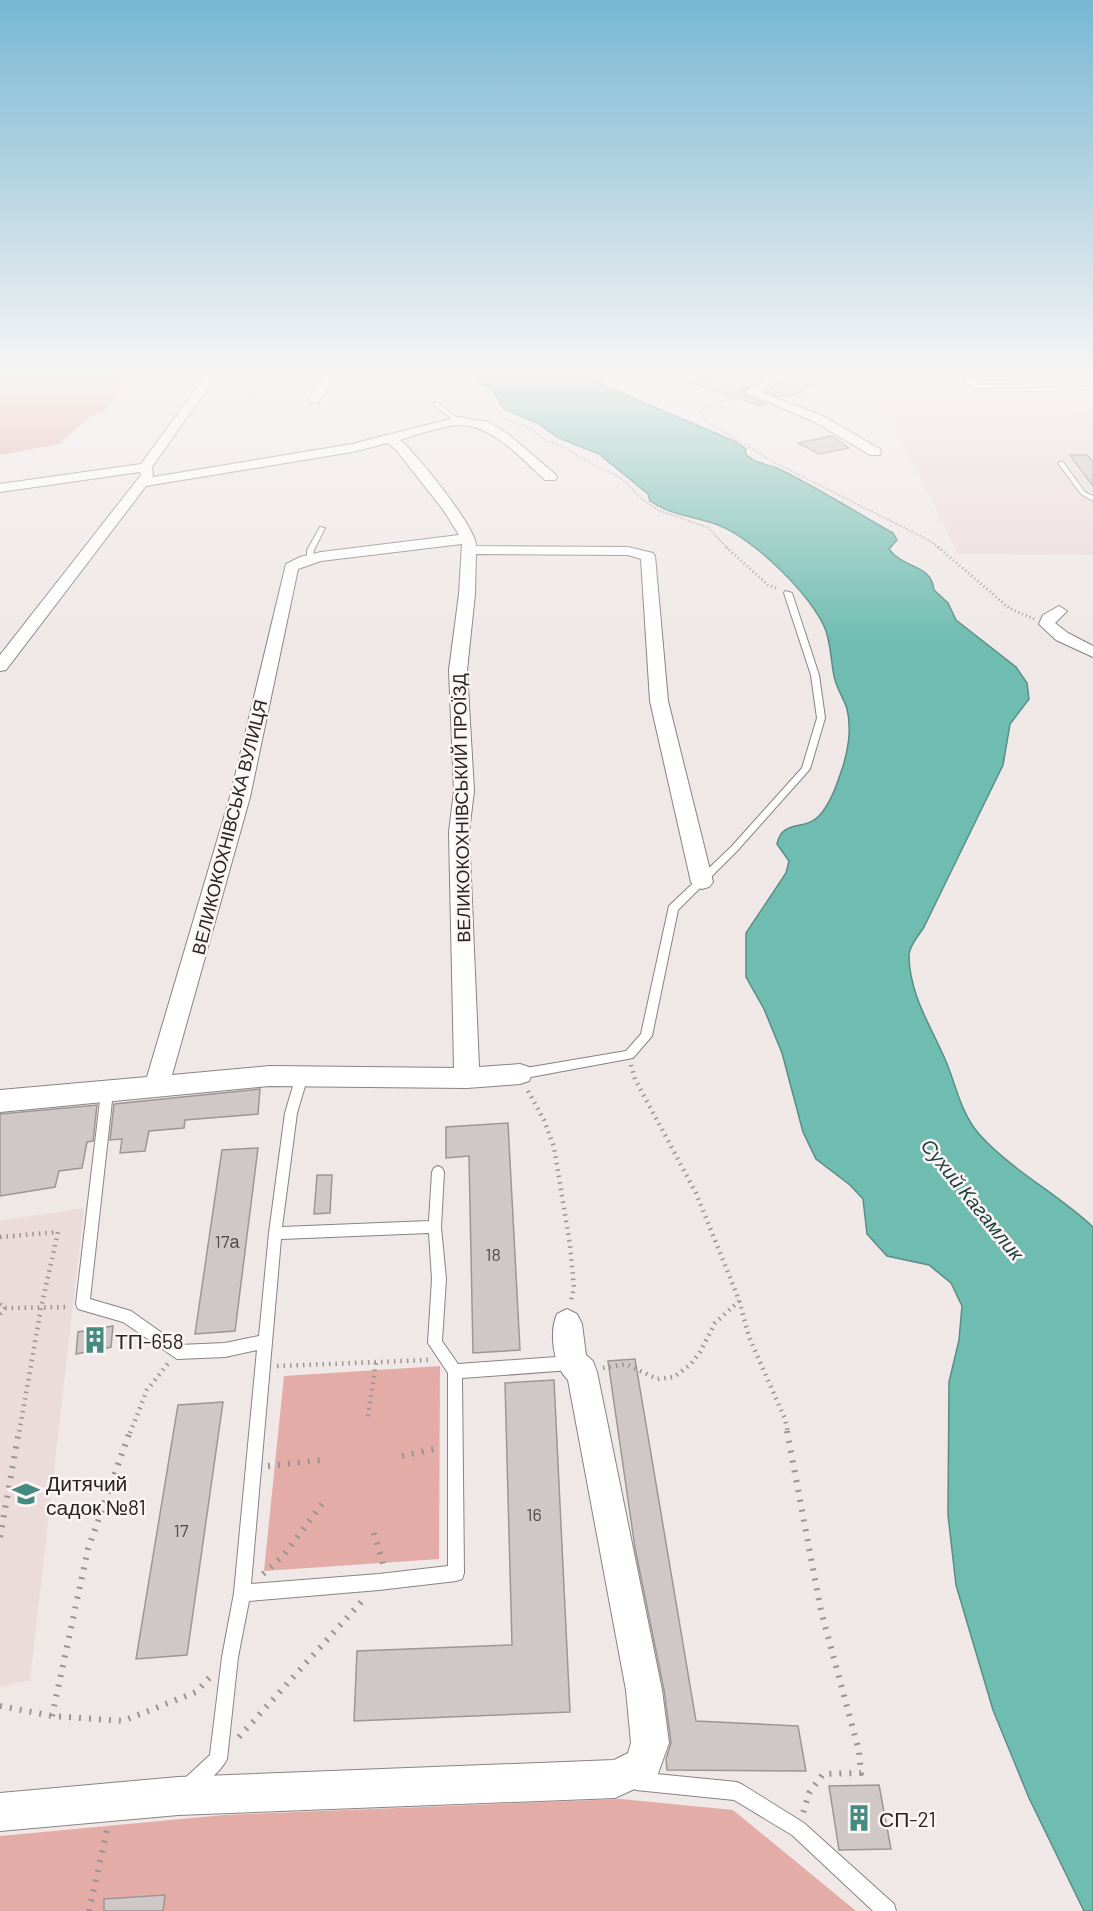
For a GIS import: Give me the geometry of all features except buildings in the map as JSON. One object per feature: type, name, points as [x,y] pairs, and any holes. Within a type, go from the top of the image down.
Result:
[{"type":"street","points":[[0,488],[145,467],[147,464]]},
{"type":"street","points":[[141,483],[258,464]]},
{"type":"street","points":[[415,464],[463,526],[469,544]]},
{"type":"street","points":[[535,464],[550,477]]},
{"type":"street","points":[[0,666],[148,475],[145,467]]},
{"type":"street","points":[[300,563],[406,544],[469,544],[628,551],[648,556],[659,701],[702,882]]},
{"type":"street","name":"ВЕЛИКОКОХНІВСЬКИЙ ПРОЇЗД","points":[[467,1078],[459,832],[463,780],[458,670],[469,544]]},
{"type":"street","name":"ВЕЛИКОКОХНІВСЬКА ВУЛИЦЯ","points":[[157,1084],[240,797],[300,563]]},
{"type":"street","points":[[1059,611],[1049,618],[1047,624],[1052,630],[1073,643],[1093,652]]},
{"type":"street","points":[[0,1101],[107,1092],[157,1084],[269,1076],[467,1078],[520,1074]]},
{"type":"street","points":[[0,1812],[178,1796],[615,1779],[643,1766],[650,1743],[644,1690],[567,1324]]},
{"type":"lane","points":[[1062,464],[1083,493],[1093,499]]},
{"type":"lane","points":[[300,563],[319,537],[322,528]]},
{"type":"lane","points":[[520,1074],[629,1055],[646,1036],[673,909],[702,882],[806,769],[820,718],[815,675],[788,593]]},
{"type":"lane","points":[[178,1796],[218,1759],[242,1593],[263,1342],[275,1233],[291,1113],[302,1076]]},
{"type":"lane","points":[[107,1092],[78,1306],[126,1316],[177,1352],[225,1350],[263,1342]]},
{"type":"lane","points":[[242,1593],[383,1582],[456,1573],[455,1371],[444,1359],[435,1343],[439,1279],[435,1227],[438,1172]]},
{"type":"lane","points":[[275,1233],[435,1227]]},
{"type":"lane","points":[[455,1371],[577,1367]]},
{"type":"lane","points":[[615,1779],[737,1791],[798,1828],[887,1911]]},
{"type":"path","points":[[593,464],[627,483],[639,497],[658,510],[709,528],[720,542],[768,585],[788,593]]},
{"type":"path","points":[[778,464],[932,542],[1010,608],[1047,624]]},
{"type":"path","points":[[629,1055],[635,1079],[696,1193],[739,1300],[749,1337],[785,1419],[820,1611],[859,1751],[861,1773],[823,1774],[809,1793],[798,1828]]},
{"type":"path","points":[[520,1074],[544,1120],[554,1147],[570,1245],[573,1288],[567,1324]]},
{"type":"path","points":[[0,1237],[58,1232],[41,1308],[0,1537]]},
{"type":"path","points":[[577,1367],[626,1364],[647,1378],[665,1380],[682,1374],[701,1351],[709,1329],[739,1300]]},
{"type":"path","points":[[0,1304],[5,1308],[78,1306]]},
{"type":"path","points":[[0,1314],[5,1308]]},
{"type":"path","points":[[52,1716],[88,1549],[114,1472],[147,1390],[177,1352]]},
{"type":"path","points":[[261,1366],[444,1359]]},
{"type":"path","points":[[369,1416],[376,1363]]},
{"type":"path","points":[[402,1456],[455,1445]]},
{"type":"path","points":[[253,1467],[321,1460]]},
{"type":"path","points":[[242,1593],[283,1556],[322,1504]]},
{"type":"path","points":[[218,1759],[383,1582],[374,1533]]},
{"type":"path","points":[[0,1706],[52,1716],[123,1721],[196,1692],[231,1657]]},
{"type":"path","points":[[89,1911],[113,1803]]},
{"type":"shaded area","points":[[913,464],[1093,464],[1093,555],[958,554]]},
{"type":"shaded area","name":"Дитячий садок №81","points":[[84,1208],[30,1680],[0,1687],[0,1221]]},
{"type":"shaded area","points":[[440,1366],[439,1559],[264,1571],[284,1376]]},
{"type":"shaded area","points":[[621,1799],[733,1810],[856,1911],[0,1911],[0,1836],[224,1815]]},
{"type":"water","name":"Сухий Кагамлик","points":[[611,464],[763,464],[797,478],[893,533],[897,540],[889,549],[895,556],[928,575],[934,590],[948,603],[956,620],[1016,667],[1027,683],[1029,699],[1010,724],[1003,765],[924,927],[912,944],[909,955],[916,996],[945,1059],[967,1117],[992,1147],[1093,1227],[1093,1911],[1084,1911],[1029,1798],[993,1710],[956,1585],[948,1515],[949,1382],[959,1340],[962,1306],[951,1283],[929,1265],[887,1256],[867,1234],[863,1199],[850,1185],[816,1159],[803,1132],[782,1053],[764,1009],[746,977],[746,933],[786,873],[789,861],[777,844],[780,836],[789,828],[807,823],[819,816],[832,795],[846,757],[848,717],[846,705],[835,680],[826,631],[809,602],[796,586],[748,542],[718,525],[658,506],[650,501],[648,494]]},
{"type":"place","name":"ТП-658","points":[[95,1340]]},
{"type":"place","name":"Дитячий садок №81","points":[[26,1494]]},
{"type":"place","name":"СП-21","points":[[859,1818]]}]
